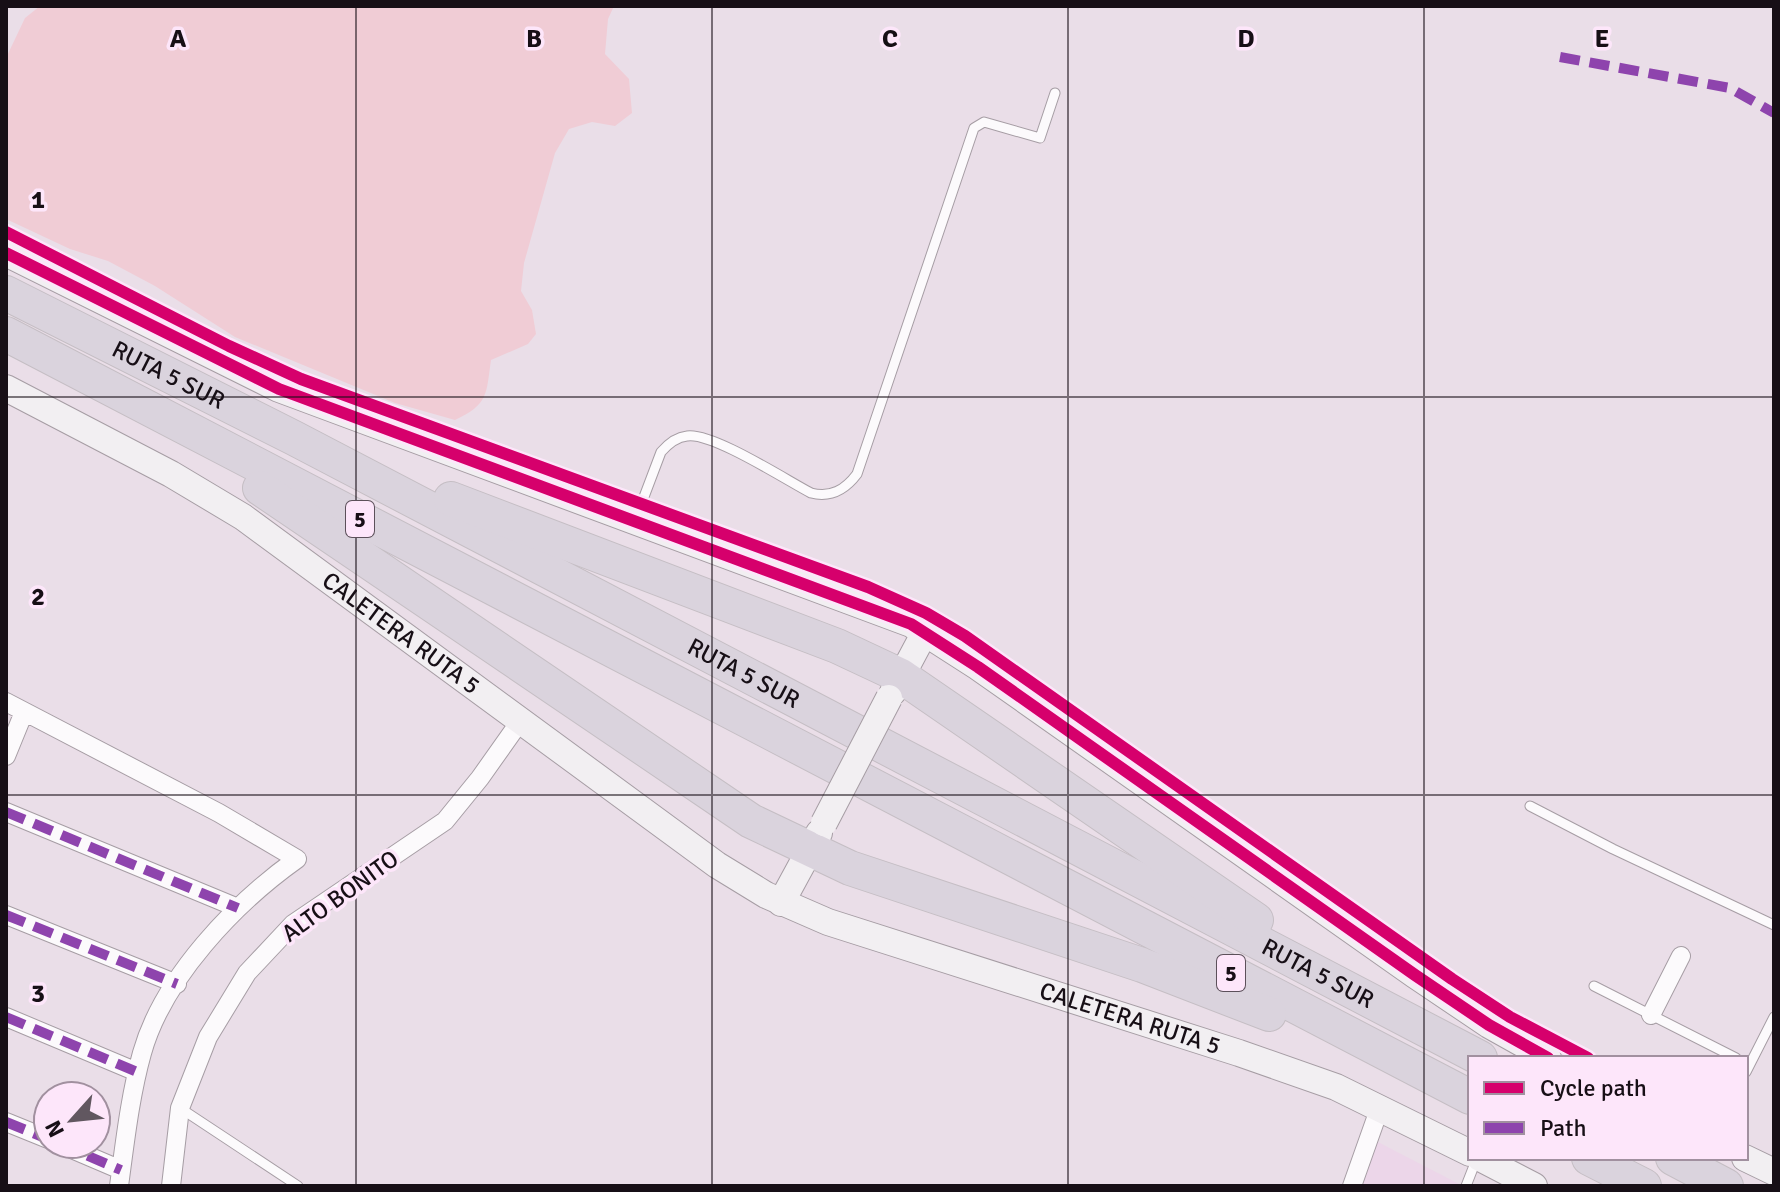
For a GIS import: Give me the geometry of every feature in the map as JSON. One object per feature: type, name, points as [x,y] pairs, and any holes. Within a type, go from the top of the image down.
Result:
[{"type":"highway","name":"RUTA 5 SUR","points":[[6,293],[294,438],[1476,1056]]},
{"type":"highway","name":"RUTA 5 SUR","points":[[6,334],[1468,1096]]},
{"type":"highway","points":[[122,395],[542,677],[736,812],[817,837],[850,868],[1142,965],[1426,1075]]},
{"type":"highway","points":[[294,438],[837,646],[1379,1005]]},
{"type":"highway","points":[[1593,1160],[1644,1186]]},
{"type":"highway","points":[[1677,1160],[1726,1186]]},
{"type":"street","points":[[6,253],[279,389],[892,615],[925,632],[1415,975],[1489,1025],[1544,1056]]},
{"type":"street","name":"CALETERA RUTA 5","points":[[6,388],[171,474],[243,517],[717,865],[781,903],[828,922],[1336,1087],[1468,1152]]},
{"type":"street","points":[[781,903],[925,632]]},
{"type":"street","points":[[6,702],[219,813],[297,859],[238,908],[203,945],[157,1016],[137,1072],[120,1178],[88,1160]]},
{"type":"street","points":[[6,756],[24,712]]},
{"type":"street","name":"ALTO BONITO","points":[[171,1186],[180,1108],[208,1037],[247,973],[293,924],[445,821],[521,720]]},
{"type":"street","points":[[6,812],[238,908]]},
{"type":"street","points":[[6,915],[177,984]]},
{"type":"street","points":[[1651,1015],[1681,956]]},
{"type":"street","points":[[6,1017],[137,1072]]},
{"type":"street","points":[[1352,1186],[1380,1107]]},
{"type":"street","points":[[6,1122],[32,1133]]},
{"type":"street","points":[[1748,1159],[1774,1172]]},
{"type":"street","points":[[1483,1160],[1534,1186]]},
{"type":"lane","points":[[635,521],[661,452],[668,445],[688,436],[710,439],[811,493],[823,496],[835,493],[852,481],[857,474],[974,128],[984,122],[1040,138],[1055,93]]},
{"type":"lane","points":[[1530,806],[1774,925]]},
{"type":"lane","points":[[1594,986],[1732,1056]]},
{"type":"lane","points":[[1748,1066],[1770,1036],[1774,1017]]},
{"type":"lane","points":[[180,1108],[298,1186]]},
{"type":"lane","points":[[1466,1186],[1478,1160]]},
{"type":"shaded area","points":[[40,6],[614,6],[608,19],[605,54],[629,79],[632,113],[615,126],[592,122],[569,129],[555,153],[524,263],[521,291],[532,310],[536,334],[528,344],[491,360],[484,397],[474,409],[455,420],[395,403],[235,337],[155,286],[108,261],[70,249],[6,219],[6,58],[25,18]]},
{"type":"shaded area","points":[[1374,1140],[1463,1186],[1359,1186]]},
{"type":"marked path","points":[[1560,57],[1730,88],[1774,113]]},
{"type":"marked path","points":[[6,812],[238,908]]},
{"type":"marked path","points":[[6,915],[177,984]]},
{"type":"marked path","points":[[6,1017],[137,1072]]},
{"type":"marked path","points":[[6,1122],[32,1133]]},
{"type":"marked path","points":[[98,1160],[121,1170]]},
{"type":"cycle path","points":[[6,232],[229,346],[301,379],[868,587],[926,613],[965,636],[1452,979],[1510,1017],[1584,1056]]},
{"type":"cycle path","points":[[6,253],[279,389],[911,624],[978,667],[1415,975],[1489,1025],[1544,1056]]}]
